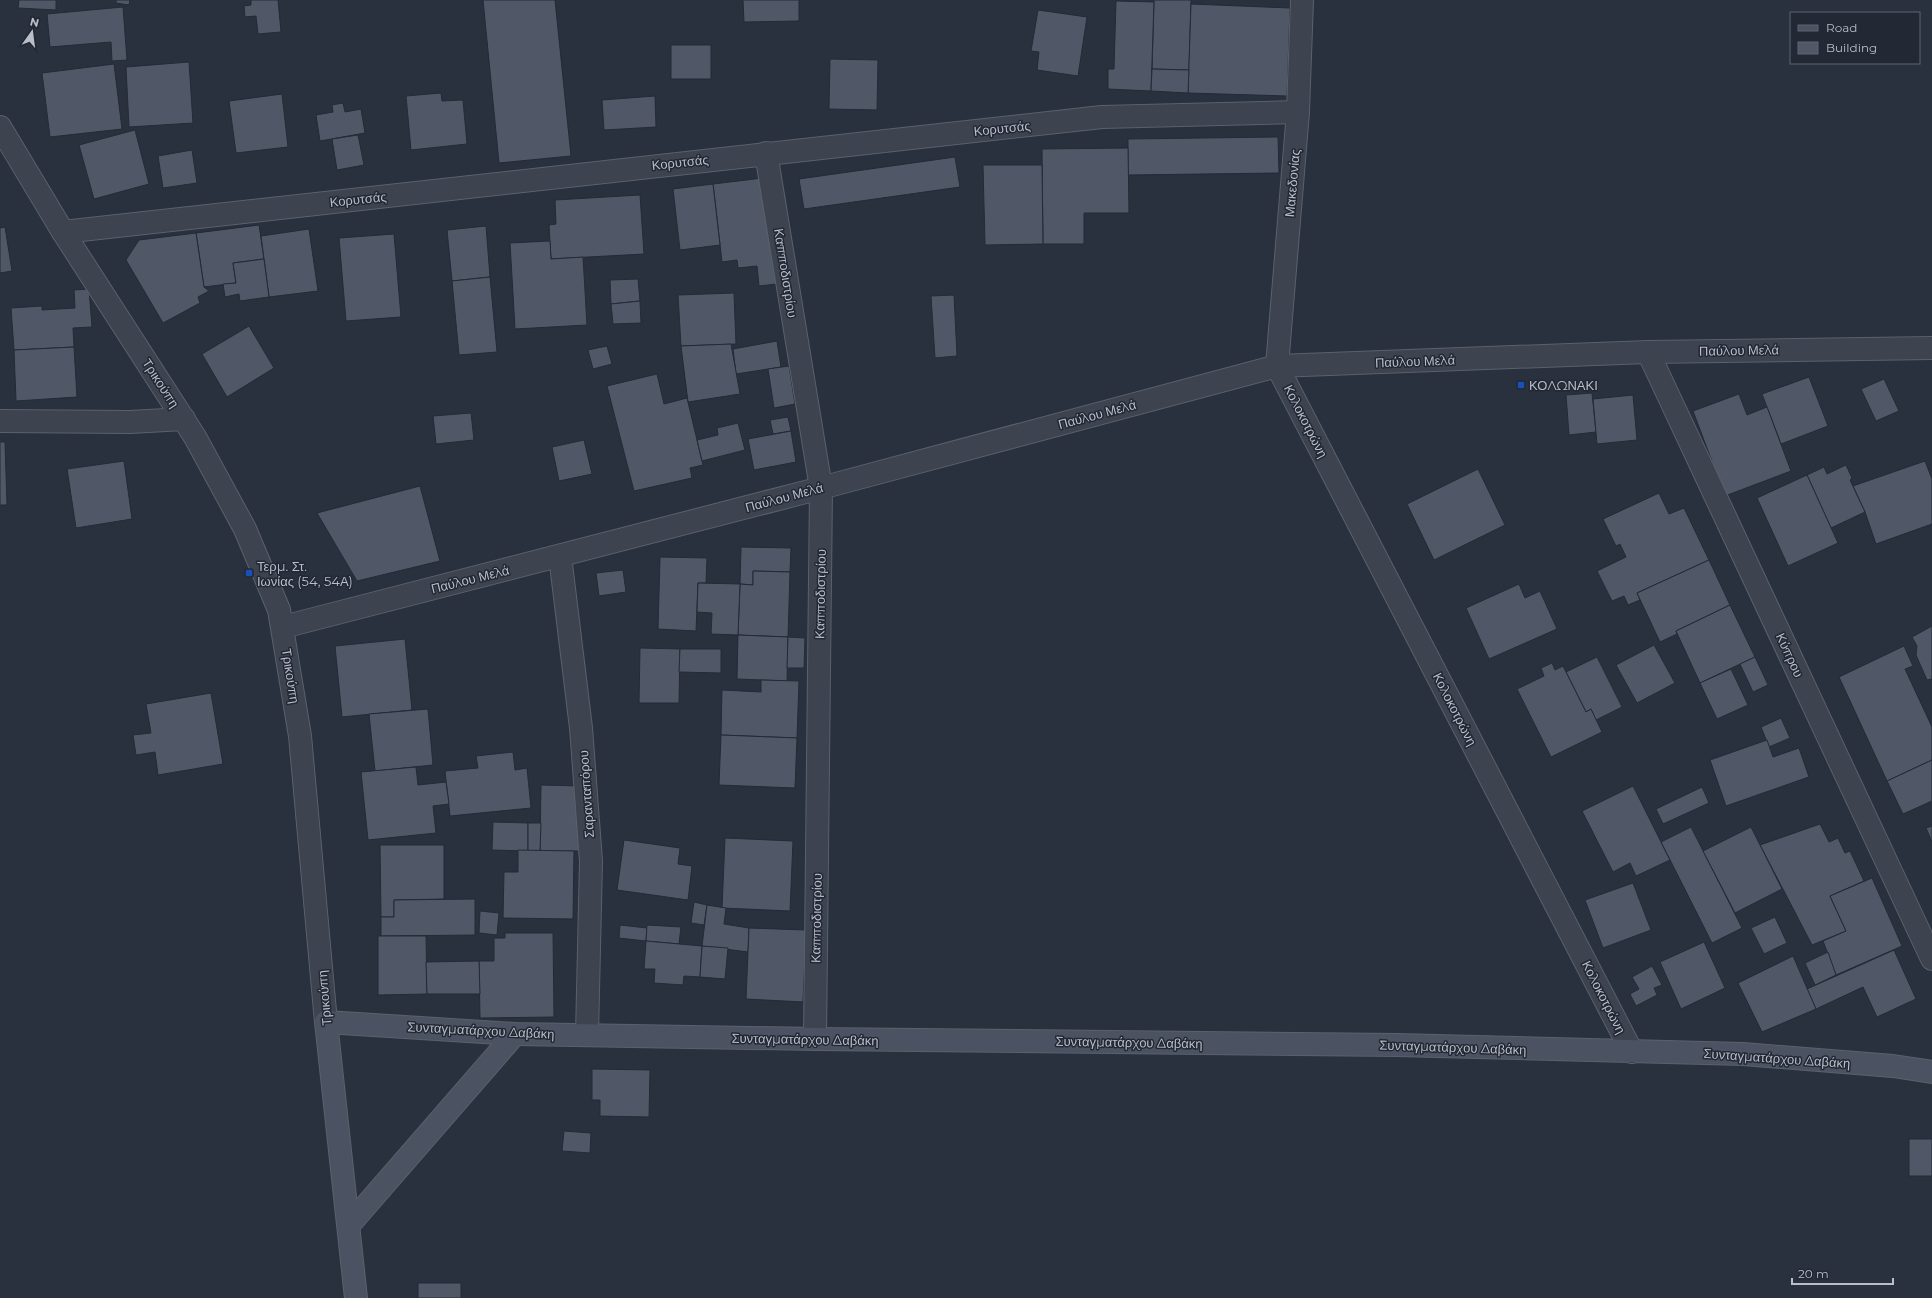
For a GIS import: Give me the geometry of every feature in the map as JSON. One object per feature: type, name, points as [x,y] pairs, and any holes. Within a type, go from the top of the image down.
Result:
[{"type":"street","name":"Μακεδονίας","points":[[1277,366],[1298,112],[1302,0]]},
{"type":"street","name":"Κορυτσάς","points":[[63,232],[1102,117],[1298,112]]},
{"type":"street","name":"Τρικούπη","points":[[0,127],[63,232],[184,419],[245,528],[279,610],[300,736],[326,1022],[356,1298]]},
{"type":"street","name":"Καπποδιστρίου","points":[[766,153],[822,488],[815,1039]]},
{"type":"street","name":"Παύλου Μελά","points":[[283,627],[822,488],[1277,366],[1648,352],[1932,348]]},
{"type":"street","name":"Κύπρου","points":[[1648,352],[1932,959]]},
{"type":"street","name":"Κολοκοτρώνη","points":[[1277,366],[1632,1052]]},
{"type":"street","points":[[0,420],[130,422],[184,419]]},
{"type":"street","name":"Σαρανταπόρου","points":[[560,556],[581,728],[591,861],[586,1035]]},
{"type":"street","name":"Συνταγματάρχου Δαβάκη","points":[[326,1022],[515,1034],[815,1039],[1397,1045],[1743,1054],[1893,1066],[1932,1072]]},
{"type":"street","points":[[349,1225],[515,1034]]},
{"type":"building","points":[[19,0],[56,0],[56,10],[18,8]]},
{"type":"building","points":[[116,0],[130,0],[129,5],[116,3]]},
{"type":"building","points":[[251,0],[278,0],[281,32],[258,34],[256,16],[245,17],[244,6],[251,5]]},
{"type":"building","points":[[483,0],[555,0],[571,156],[499,163]]},
{"type":"building","points":[[743,0],[799,0],[799,21],[744,22]]},
{"type":"building","points":[[1154,0],[1191,0],[1189,70],[1152,69]]},
{"type":"building","points":[[1116,1],[1154,2],[1151,91],[1108,89],[1108,69],[1114,69]]},
{"type":"building","points":[[1191,4],[1290,8],[1287,96],[1188,93]]},
{"type":"building","points":[[123,7],[127,60],[112,61],[111,42],[50,47],[47,14]]},
{"type":"building","points":[[1038,10],[1087,17],[1078,76],[1037,70],[1039,52],[1031,51]]},
{"type":"building","points":[[671,45],[711,45],[711,79],[671,79]]},
{"type":"building","points":[[830,59],[878,60],[877,110],[829,109]]},
{"type":"building","points":[[189,62],[193,123],[129,127],[126,67]]},
{"type":"building","points":[[114,64],[122,129],[50,137],[42,73]]},
{"type":"building","points":[[1152,69],[1189,70],[1188,93],[1151,91]]},
{"type":"building","points":[[441,93],[442,101],[463,100],[467,144],[411,150],[406,96]]},
{"type":"building","points":[[282,94],[288,147],[236,153],[229,101]]},
{"type":"building","points":[[655,96],[656,127],[604,130],[602,100]]},
{"type":"building","points":[[343,103],[345,112],[361,109],[365,133],[320,141],[316,115],[333,112],[332,105]]},
{"type":"building","points":[[135,130],[149,184],[94,199],[79,145]]},
{"type":"building","points":[[358,135],[364,165],[337,170],[332,139]]},
{"type":"building","points":[[1278,137],[1279,173],[1128,175],[1128,139]]},
{"type":"building","points":[[1128,148],[1129,213],[1084,213],[1084,244],[1043,244],[1042,149]]},
{"type":"building","points":[[192,150],[197,183],[163,188],[158,156]]},
{"type":"building","points":[[955,157],[960,187],[804,209],[799,179]]},
{"type":"building","points":[[983,165],[1042,165],[1043,244],[985,245]]},
{"type":"building","points":[[763,178],[777,284],[759,286],[757,266],[738,268],[737,260],[722,262],[713,184]]},
{"type":"building","points":[[713,184],[720,245],[680,250],[673,189]]},
{"type":"building","points":[[640,195],[644,254],[551,259],[549,225],[556,224],[555,200]]},
{"type":"building","points":[[259,225],[264,259],[233,263],[236,283],[204,287],[196,233]]},
{"type":"building","points":[[486,226],[490,277],[452,281],[447,230]]},
{"type":"building","points":[[5,227],[12,271],[0,273],[0,228]]},
{"type":"building","points":[[309,229],[318,291],[269,297],[261,236]]},
{"type":"building","points":[[196,233],[204,287],[209,291],[198,297],[200,303],[163,323],[126,260],[139,240]]},
{"type":"building","points":[[394,234],[401,317],[346,321],[339,238]]},
{"type":"building","points":[[550,241],[551,259],[583,257],[587,325],[515,329],[510,243]]},
{"type":"building","points":[[264,259],[269,297],[240,301],[239,294],[225,297],[223,284],[236,283],[233,263]]},
{"type":"building","points":[[490,277],[497,352],[459,355],[452,281]]},
{"type":"building","points":[[638,279],[640,301],[611,304],[610,280]]},
{"type":"building","points":[[89,289],[92,327],[73,328],[74,347],[14,350],[11,308],[42,306],[42,310],[75,308],[74,290]]},
{"type":"building","points":[[734,293],[736,344],[681,346],[678,295]]},
{"type":"building","points":[[954,295],[957,356],[935,358],[931,296]]},
{"type":"building","points":[[640,301],[641,323],[613,324],[611,304]]},
{"type":"building","points":[[249,326],[274,368],[227,397],[202,354]]},
{"type":"building","points":[[777,341],[781,367],[736,374],[733,349]]},
{"type":"building","points":[[731,344],[740,394],[688,402],[681,346]]},
{"type":"building","points":[[607,346],[612,364],[593,369],[588,350]]},
{"type":"building","points":[[74,347],[77,397],[16,401],[14,350]]},
{"type":"building","points":[[789,366],[795,404],[774,408],[768,369]]},
{"type":"building","points":[[657,374],[664,404],[687,398],[703,465],[690,468],[692,478],[634,491],[607,386]]},
{"type":"building","points":[[1809,377],[1828,426],[1781,444],[1762,394]]},
{"type":"building","points":[[1884,379],[1899,411],[1876,421],[1861,389]]},
{"type":"building","points":[[1592,393],[1596,432],[1569,435],[1566,395]]},
{"type":"building","points":[[1739,394],[1747,415],[1767,407],[1791,471],[1725,496],[1693,411]]},
{"type":"building","points":[[1633,395],[1637,440],[1597,444],[1593,399]]},
{"type":"building","points":[[471,413],[474,440],[436,444],[433,416]]},
{"type":"building","points":[[788,417],[791,431],[773,434],[770,420]]},
{"type":"building","points":[[738,423],[745,450],[702,461],[697,440],[718,435],[717,428]]},
{"type":"building","points":[[791,431],[796,462],[754,470],[748,439]]},
{"type":"building","points":[[584,440],[592,474],[559,481],[552,447]]},
{"type":"building","points":[[0,442],[5,442],[7,505],[0,505]]},
{"type":"building","points":[[124,461],[132,519],[76,528],[67,469]]},
{"type":"building","points":[[1925,461],[1932,479],[1932,524],[1876,544],[1865,512],[1853,486]]},
{"type":"building","points":[[1846,465],[1852,478],[1850,480],[1865,512],[1831,528],[1807,475],[1824,467],[1827,474]]},
{"type":"building","points":[[1478,469],[1505,525],[1434,560],[1407,504]]},
{"type":"building","points":[[1807,475],[1838,543],[1788,566],[1757,498]]},
{"type":"building","points":[[420,486],[440,561],[357,581],[317,513]]},
{"type":"building","points":[[1659,493],[1669,514],[1684,508],[1709,560],[1637,593],[1640,600],[1628,605],[1624,596],[1612,601],[1597,571],[1626,557],[1620,544],[1616,546],[1603,519]]},
{"type":"building","points":[[741,547],[791,548],[790,572],[753,571],[753,585],[740,584]]},
{"type":"building","points":[[660,557],[707,558],[706,583],[698,583],[696,631],[658,629]]},
{"type":"building","points":[[1709,560],[1730,605],[1676,631],[1677,634],[1660,642],[1637,593]]},
{"type":"building","points":[[623,570],[626,592],[599,596],[596,573]]},
{"type":"building","points":[[753,571],[790,572],[788,637],[738,635],[740,584],[753,585]]},
{"type":"building","points":[[698,583],[740,584],[738,635],[711,634],[712,613],[697,612]]},
{"type":"building","points":[[1519,584],[1525,598],[1540,591],[1557,629],[1489,659],[1466,608]]},
{"type":"building","points":[[1730,605],[1755,657],[1700,683],[1676,631]]},
{"type":"building","points":[[1932,626],[1932,679],[1927,680],[1916,655],[1917,646],[1912,637]]},
{"type":"building","points":[[738,635],[788,637],[787,681],[737,679]]},
{"type":"building","points":[[788,637],[805,638],[804,668],[787,668]]},
{"type":"building","points":[[405,639],[412,710],[342,717],[335,646]]},
{"type":"building","points":[[1654,645],[1675,683],[1637,703],[1616,665]]},
{"type":"building","points":[[1904,646],[1913,666],[1905,669],[1932,727],[1932,760],[1887,781],[1839,677]]},
{"type":"building","points":[[640,648],[680,649],[679,703],[639,703]]},
{"type":"building","points":[[680,649],[721,649],[721,673],[679,672]]},
{"type":"building","points":[[1597,657],[1622,707],[1596,720],[1591,709],[1586,712],[1566,672]]},
{"type":"building","points":[[1755,657],[1768,685],[1753,692],[1740,664]]},
{"type":"building","points":[[1552,663],[1555,670],[1563,666],[1586,712],[1591,709],[1602,732],[1551,757],[1517,689],[1544,676],[1541,668]]},
{"type":"building","points":[[1731,669],[1748,705],[1717,719],[1700,683]]},
{"type":"building","points":[[761,680],[799,681],[797,738],[721,735],[722,690],[761,692]]},
{"type":"building","points":[[211,693],[223,764],[158,775],[155,752],[136,755],[133,735],[151,733],[146,704]]},
{"type":"building","points":[[428,709],[433,765],[375,771],[369,714]]},
{"type":"building","points":[[1781,718],[1790,738],[1769,747],[1761,727]]},
{"type":"building","points":[[721,735],[797,738],[795,788],[719,785]]},
{"type":"building","points":[[1767,740],[1773,757],[1799,748],[1809,777],[1726,806],[1710,760]]},
{"type":"building","points":[[513,752],[515,770],[527,768],[531,808],[450,816],[445,771],[478,768],[476,756]]},
{"type":"building","points":[[1932,760],[1932,801],[1903,814],[1887,781]]},
{"type":"building","points":[[416,767],[418,785],[446,782],[449,804],[433,806],[436,833],[368,840],[361,772]]},
{"type":"building","points":[[541,785],[580,786],[579,851],[540,851]]},
{"type":"building","points":[[1633,786],[1670,860],[1636,876],[1630,863],[1613,872],[1582,811]]},
{"type":"building","points":[[1702,787],[1709,803],[1663,824],[1656,809]]},
{"type":"building","points":[[493,822],[528,823],[528,851],[492,850]]},
{"type":"building","points":[[528,823],[541,823],[540,851],[528,851]]},
{"type":"building","points":[[1820,824],[1829,842],[1838,838],[1845,853],[1850,851],[1864,881],[1830,896],[1846,931],[1812,945],[1760,845]]},
{"type":"building","points":[[1932,826],[1932,842],[1926,828]]},
{"type":"building","points":[[1691,827],[1742,928],[1712,943],[1661,842]]},
{"type":"building","points":[[1751,827],[1782,889],[1735,913],[1703,851]]},
{"type":"building","points":[[725,838],[793,841],[790,911],[722,908]]},
{"type":"building","points":[[624,840],[680,848],[678,864],[692,866],[688,900],[617,890]]},
{"type":"building","points":[[380,845],[444,845],[444,899],[394,900],[394,917],[381,917]]},
{"type":"building","points":[[518,850],[574,851],[573,919],[503,918],[504,872],[518,872]]},
{"type":"building","points":[[1872,878],[1902,946],[1836,975],[1823,941],[1846,931],[1830,896]]},
{"type":"building","points":[[1633,883],[1651,930],[1603,948],[1585,900]]},
{"type":"building","points":[[475,899],[475,935],[381,936],[381,917],[394,917],[394,900]]},
{"type":"building","points":[[694,902],[707,905],[704,925],[691,923]]},
{"type":"building","points":[[707,905],[726,908],[724,924],[749,928],[748,952],[702,946]]},
{"type":"building","points":[[480,911],[499,913],[497,935],[479,933]]},
{"type":"building","points":[[1775,917],[1787,943],[1764,954],[1751,928]]},
{"type":"building","points":[[620,925],[647,928],[646,941],[619,938]]},
{"type":"building","points":[[647,925],[681,927],[679,944],[646,941]]},
{"type":"building","points":[[749,928],[806,930],[803,1002],[746,999]]},
{"type":"building","points":[[505,933],[553,933],[554,1017],[480,1018],[479,961],[494,961],[494,938],[505,938]]},
{"type":"building","points":[[378,936],[426,936],[427,994],[378,995]]},
{"type":"building","points":[[646,941],[702,946],[700,977],[684,976],[683,985],[654,983],[655,969],[644,969]]},
{"type":"building","points":[[1704,942],[1725,988],[1681,1009],[1660,962]]},
{"type":"building","points":[[702,946],[728,948],[725,979],[700,977]]},
{"type":"building","points":[[1894,950],[1916,999],[1877,1017],[1863,987],[1816,1009],[1807,989]]},
{"type":"building","points":[[1828,952],[1836,975],[1815,985],[1805,963]]},
{"type":"building","points":[[1793,956],[1816,1009],[1762,1032],[1738,983]]},
{"type":"building","points":[[479,961],[480,994],[427,994],[426,962]]},
{"type":"building","points":[[1652,966],[1662,985],[1654,988],[1657,995],[1636,1006],[1630,994],[1639,989],[1632,977]]},
{"type":"building","points":[[592,1069],[650,1070],[649,1117],[600,1116],[600,1100],[592,1100]]},
{"type":"building","points":[[564,1131],[591,1133],[590,1153],[562,1151]]},
{"type":"building","points":[[1909,1139],[1932,1139],[1932,1176],[1909,1176]]},
{"type":"building","points":[[418,1283],[461,1283],[461,1298],[418,1298]]},
{"type":"place","name":"ΚΟΛΩΝΑΚΙ","points":[[1521,385]]},
{"type":"place","name":"Τερμ. Στ. Ιωνίας (54, 54Α)","points":[[249,573]]}]
